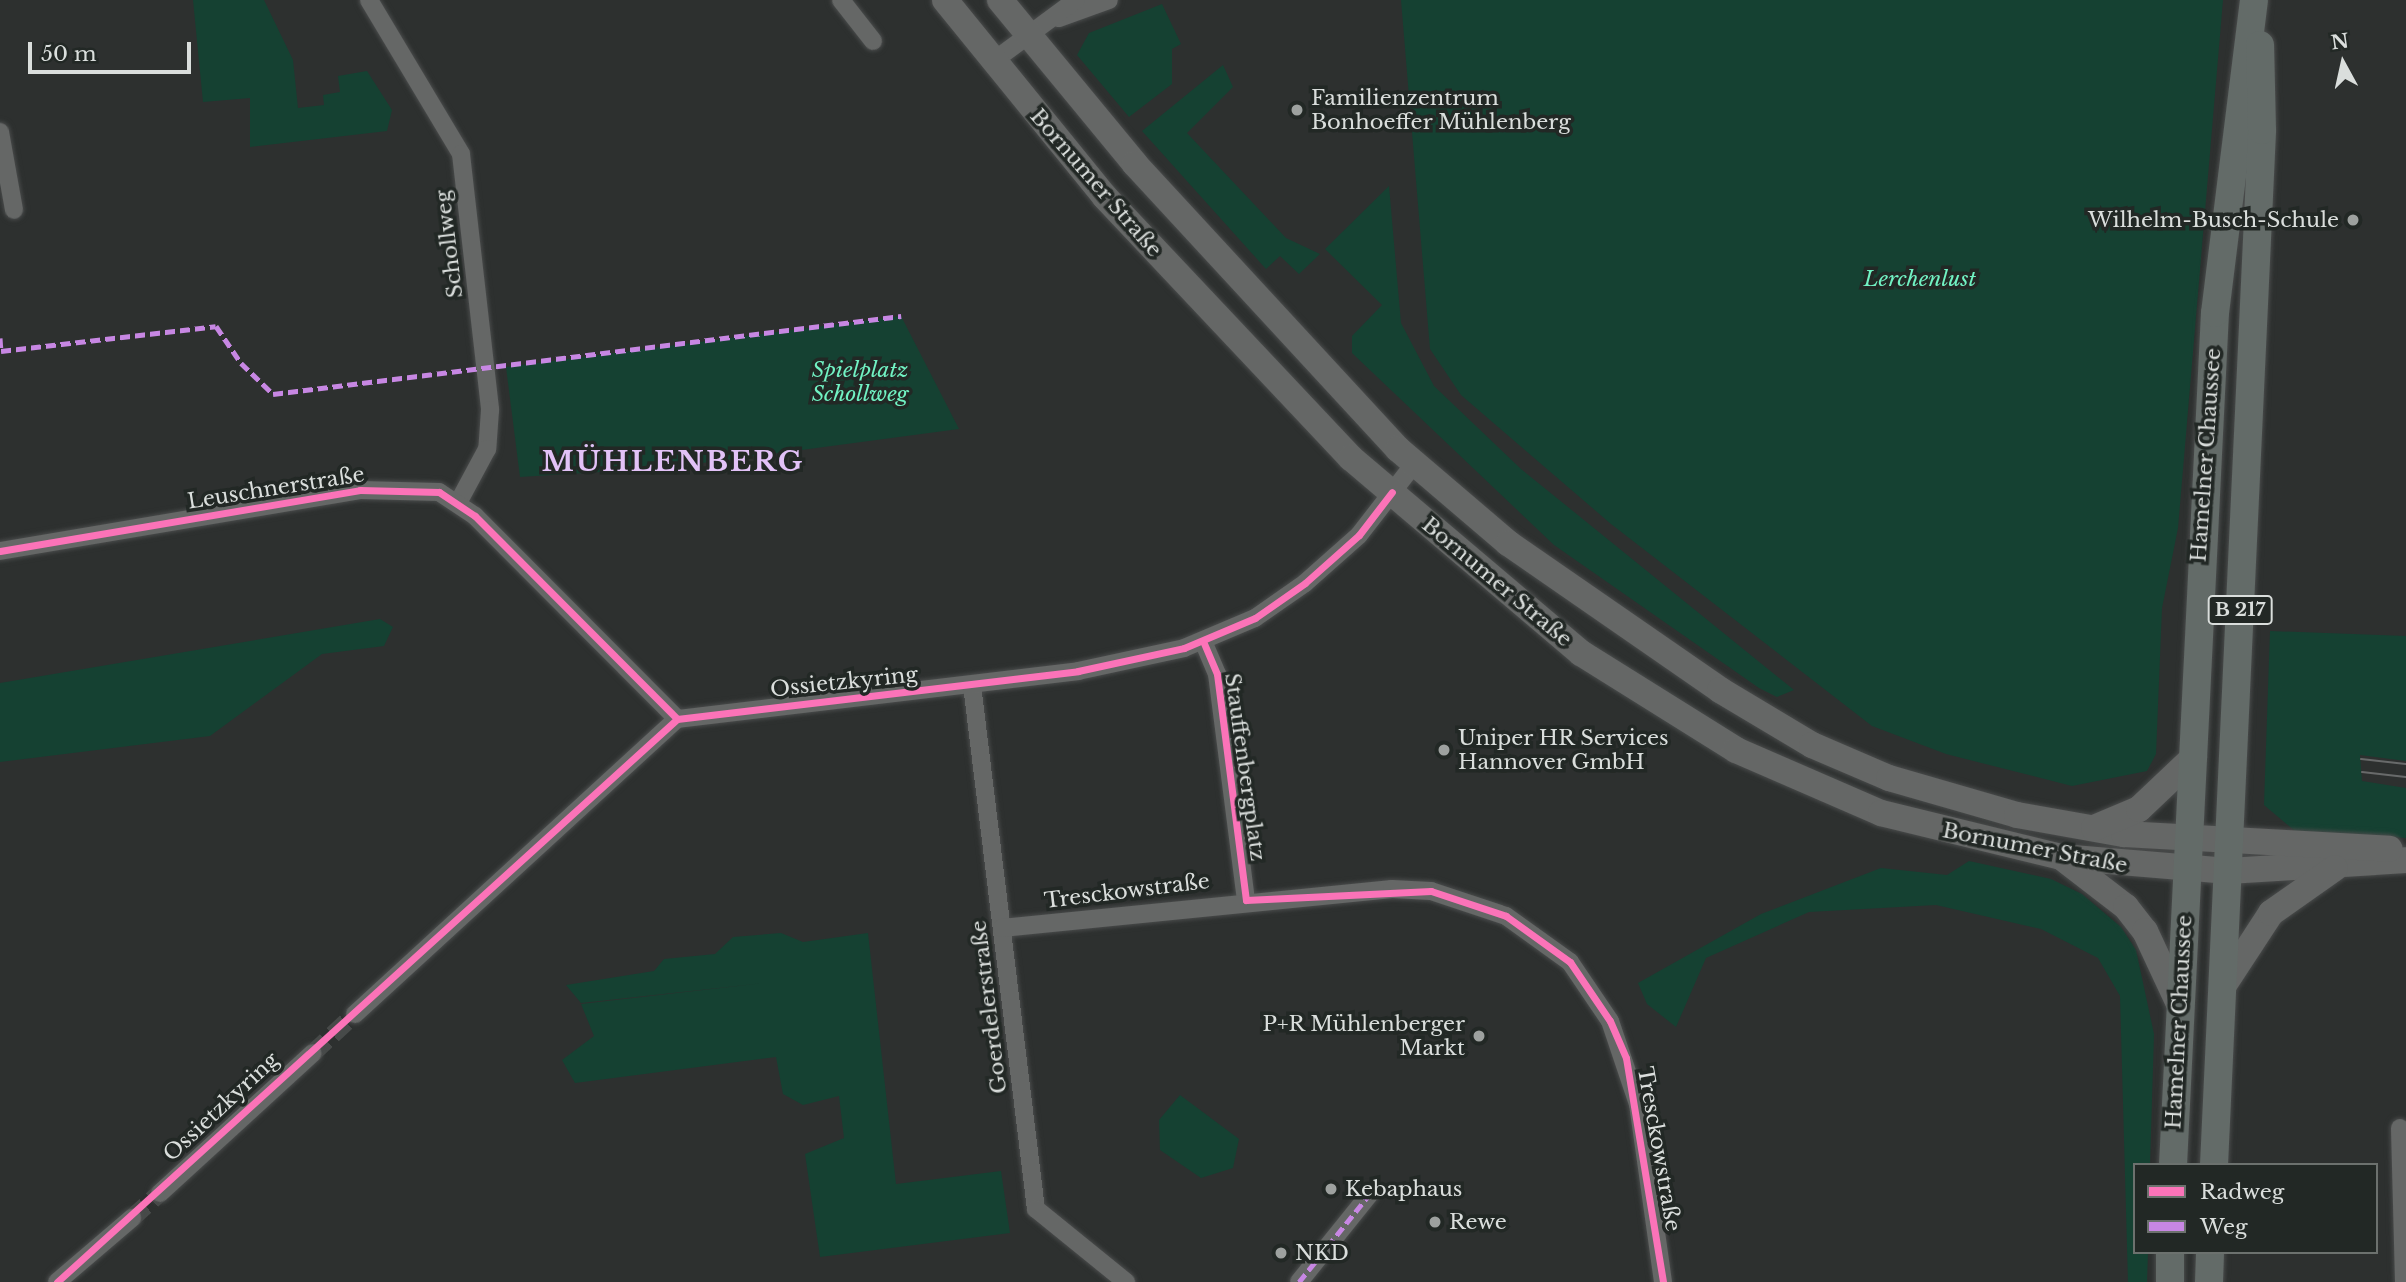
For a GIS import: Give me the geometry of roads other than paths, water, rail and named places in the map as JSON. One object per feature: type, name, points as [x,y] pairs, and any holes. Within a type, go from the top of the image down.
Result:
[{"type":"main road","name":"Bornumer Straße","points":[[945,0],[992,62],[1229,335],[1392,492],[1581,653],[1735,750],[1881,813],[2061,857],[2187,870],[2228,871],[2406,860]]},
{"type":"main road","name":"Bornumer Straße","points":[[1000,0],[1037,28],[1162,195],[1413,464],[1607,615],[1812,745],[1889,778],[2086,830],[2406,852]]},
{"type":"main road","name":"Hamelner Chaussee","points":[[2173,1163],[2216,313],[2254,0]]},
{"type":"main road","name":"Hamelner Chaussee","points":[[2214,1163],[2262,130],[2260,0]]},
{"type":"main road","points":[[2086,830],[2139,808],[2194,757]]},
{"type":"main road","points":[[2061,857],[2126,907],[2145,931],[2180,1006]]},
{"type":"main road","points":[[2222,988],[2271,913],[2340,866]]},
{"type":"main road","points":[[2170,1282],[2171,1254]]},
{"type":"main road","points":[[2209,1282],[2210,1254]]},
{"type":"street","name":"Schollweg","points":[[369,0],[461,154],[490,410],[487,449],[459,501]]},
{"type":"street","points":[[841,0],[873,41]]},
{"type":"street","points":[[992,62],[1076,0]]},
{"type":"street","points":[[1037,28],[1109,0]]},
{"type":"street","points":[[0,132],[14,210]]},
{"type":"street","name":"Ossietzkyring","points":[[677,719],[972,685],[1146,659],[1203,641],[1255,618],[1305,583],[1359,535],[1413,464]]},
{"type":"street","name":"Leuschnerstraße","points":[[0,551],[360,490],[409,488],[459,501]]},
{"type":"street","points":[[355,1014],[677,719],[459,501]]},
{"type":"street","name":"Stauffenbergplatz","points":[[1203,641],[1217,674],[1246,900]]},
{"type":"street","name":"Goerdelerstraße","points":[[972,685],[1036,1209],[1126,1282]]},
{"type":"street","name":"Tresckowstraße","points":[[1002,928],[1246,900],[1430,891],[1506,916],[1570,962],[1610,1021],[1626,1058],[1663,1282]]},
{"type":"street","name":"Ossietzkyring","points":[[160,1193],[313,1053]]},
{"type":"street","points":[[2400,1128],[2404,1282]]},
{"type":"street","points":[[1299,1282],[1369,1195]]},
{"type":"street","points":[[57,1282],[132,1218]]},
{"type":"tunnel","points":[[313,1053],[355,1014]]},
{"type":"tunnel","points":[[132,1218],[160,1193]]},
{"type":"tram line","points":[[2361,759],[2406,764]]},
{"type":"tram line","points":[[2362,772],[2406,777]]},
{"type":"place","name":"Familienzentrum Bonhoeffer Mühlenberg","points":[[1297,110]]},
{"type":"place","name":"Wilhelm-Busch-Schule","points":[[2353,220]]},
{"type":"place","name":"Uniper HR Services Hannover GmbH","points":[[1444,750]]},
{"type":"place","name":"P+R Mühlenberger Markt","points":[[1479,1036]]},
{"type":"place","name":"Kebaphaus","points":[[1331,1189]]},
{"type":"place","name":"Rewe","points":[[1435,1222]]},
{"type":"place","name":"NKD","points":[[1281,1253]]},
{"type":"district","name":"MÜHLENBERG","points":[[673,462]]},
{"type":"park label","name":"Lerchenlust","points":[[1920,279]]},
{"type":"park label","name":"Spielplatz Schollweg","points":[[860,382]]}]
